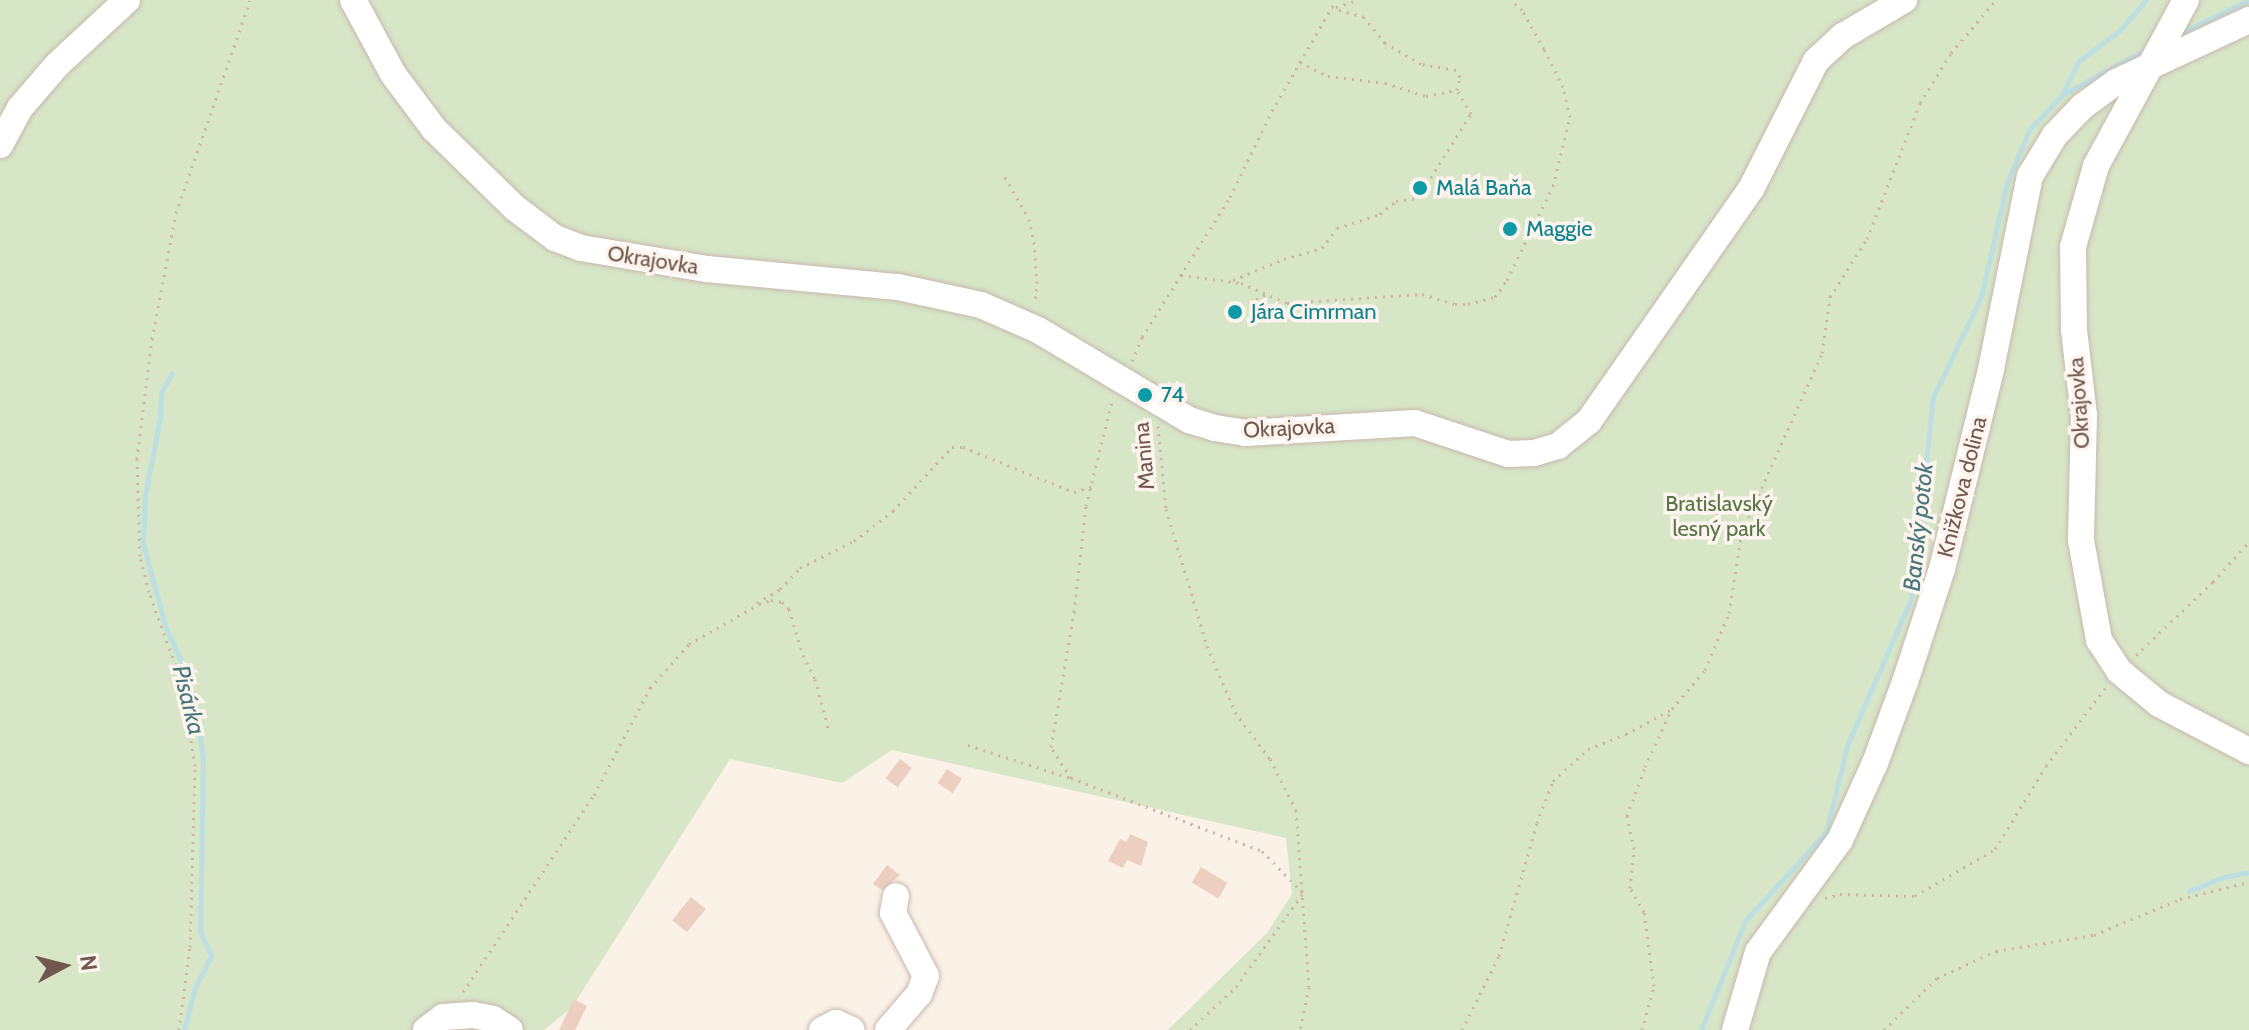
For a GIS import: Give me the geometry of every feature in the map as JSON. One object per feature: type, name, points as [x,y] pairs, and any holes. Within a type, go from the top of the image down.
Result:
[{"type":"street","points":[[0,145],[20,108],[58,64],[127,0]]},
{"type":"street","name":"Okrajovka","points":[[353,0],[413,105],[475,172],[555,238],[581,248],[707,269],[941,294],[1007,314],[1189,420],[1245,433],[1344,424],[1415,423],[1508,454],[1534,453],[1558,446],[1589,421],[1751,189],[1816,61],[1843,36],[1904,0]]},
{"type":"street","name":"Okrajovka","points":[[2186,0],[2096,166],[2073,247],[2074,330],[2084,415],[2081,540],[2099,640],[2119,671],[2159,704],[2249,751]]},
{"type":"street","name":"Knižkova dolina","points":[[1735,1030],[1758,952],[1840,840],[1875,763],[1905,682],[1950,538],[1991,369],[2030,176],[2055,135],[2083,106],[2159,47],[2249,20]]},
{"type":"street","points":[[888,1030],[919,994],[926,976],[893,913],[896,896]]},
{"type":"street","points":[[434,1024],[473,1015],[493,1019],[510,1030]]},
{"type":"street","points":[[822,1030],[836,1023],[852,1030]]},
{"type":"path","points":[[179,1030],[190,947],[195,766],[181,680],[153,605],[140,556],[137,459],[152,339],[176,213],[250,0]]},
{"type":"path","name":"Manina","points":[[1300,1030],[1309,987],[1296,810],[1270,759],[1235,712],[1207,646],[1166,509],[1158,418],[1133,386],[1132,356],[1230,197],[1272,111],[1336,0]]},
{"type":"path","points":[[1332,8],[1358,0]]},
{"type":"path","points":[[1178,275],[1251,286],[1287,303],[1422,294],[1455,304],[1468,304],[1495,297],[1507,280],[1553,186],[1570,117],[1563,87],[1544,49],[1522,10],[1511,0]]},
{"type":"path","points":[[1642,1030],[1654,986],[1644,912],[1630,888],[1634,849],[1627,816],[1645,767],[1672,709],[1705,670],[1729,613],[1742,532],[1822,353],[1830,297],[1867,239],[1920,103],[1951,53],[1996,0]]},
{"type":"path","points":[[1228,281],[1322,248],[1337,228],[1380,214],[1396,201],[1418,198],[1471,114],[1457,90],[1460,77],[1456,70],[1421,64],[1385,43],[1364,17],[1332,8]]},
{"type":"path","points":[[1300,62],[1328,76],[1385,83],[1426,96],[1457,90]]},
{"type":"path","points":[[1005,177],[1029,219],[1037,281],[1034,302],[1007,314]]},
{"type":"path","points":[[1242,307],[1265,295]]},
{"type":"path","points":[[1071,778],[1051,747],[1074,612],[1086,506],[1094,486],[1111,401],[1133,386]]},
{"type":"path","points":[[434,1024],[486,963],[570,834],[614,759],[650,688],[689,644],[780,589],[800,568],[854,541],[893,511],[952,447],[963,447],[1074,492],[1094,486]]},
{"type":"path","points":[[1788,910],[1840,894],[1915,896],[1995,849],[2046,766],[2119,671],[2213,582],[2249,542]]},
{"type":"path","points":[[740,615],[771,600],[782,602],[789,609],[823,702],[829,731]]},
{"type":"path","points":[[1462,1030],[1499,956],[1537,823],[1553,781],[1588,749],[1672,709]]},
{"type":"path","points":[[968,745],[1071,778],[1262,851],[1303,893],[1236,987],[1190,1030]]},
{"type":"path","points":[[1884,1030],[1937,978],[1996,951],[2094,935],[2180,899],[2249,882]]},
{"type":"green space","name":"Bratislavský lesný park","points":[[0,0],[2249,0],[2249,1030],[1168,1030],[1267,933],[1292,894],[1286,838],[892,750],[842,783],[730,759],[572,1007],[544,1030],[0,1030]]},
{"type":"building","points":[[900,759],[912,768],[898,787],[886,778]]},
{"type":"building","points":[[947,769],[962,779],[952,793],[937,783]]},
{"type":"building","points":[[1130,834],[1148,842],[1141,866],[1127,860],[1123,868],[1108,861],[1120,839],[1127,842]]},
{"type":"building","points":[[887,865],[900,875],[882,890],[873,884]]},
{"type":"building","points":[[1201,867],[1228,883],[1218,898],[1192,882]]},
{"type":"building","points":[[691,897],[706,909],[687,932],[672,920]]},
{"type":"building","points":[[574,999],[587,1006],[575,1030],[559,1030]]},
{"type":"waterway","name":"Banský potok","points":[[1701,1030],[1745,921],[1826,832],[1848,743],[1911,599],[1933,397],[1981,297],[2007,183],[2029,130],[2061,96],[2079,61],[2119,31],[2146,0]]},
{"type":"waterway","points":[[2181,33],[2248,0]]},
{"type":"waterway","points":[[2064,94],[2150,47]]},
{"type":"waterway","name":"Pisárka","points":[[172,373],[161,393],[160,418],[145,496],[143,544],[166,628],[184,668],[197,717],[203,759],[200,931],[211,956],[195,988],[184,1030]]},
{"type":"waterway","points":[[2189,891],[2224,877],[2249,872]]},
{"type":"place","name":"Malá Baňa","points":[[1420,188]]},
{"type":"place","name":"Maggie","points":[[1510,229]]},
{"type":"place","name":"Jára Cimrman","points":[[1235,312]]},
{"type":"place","name":"74","points":[[1145,395]]}]
